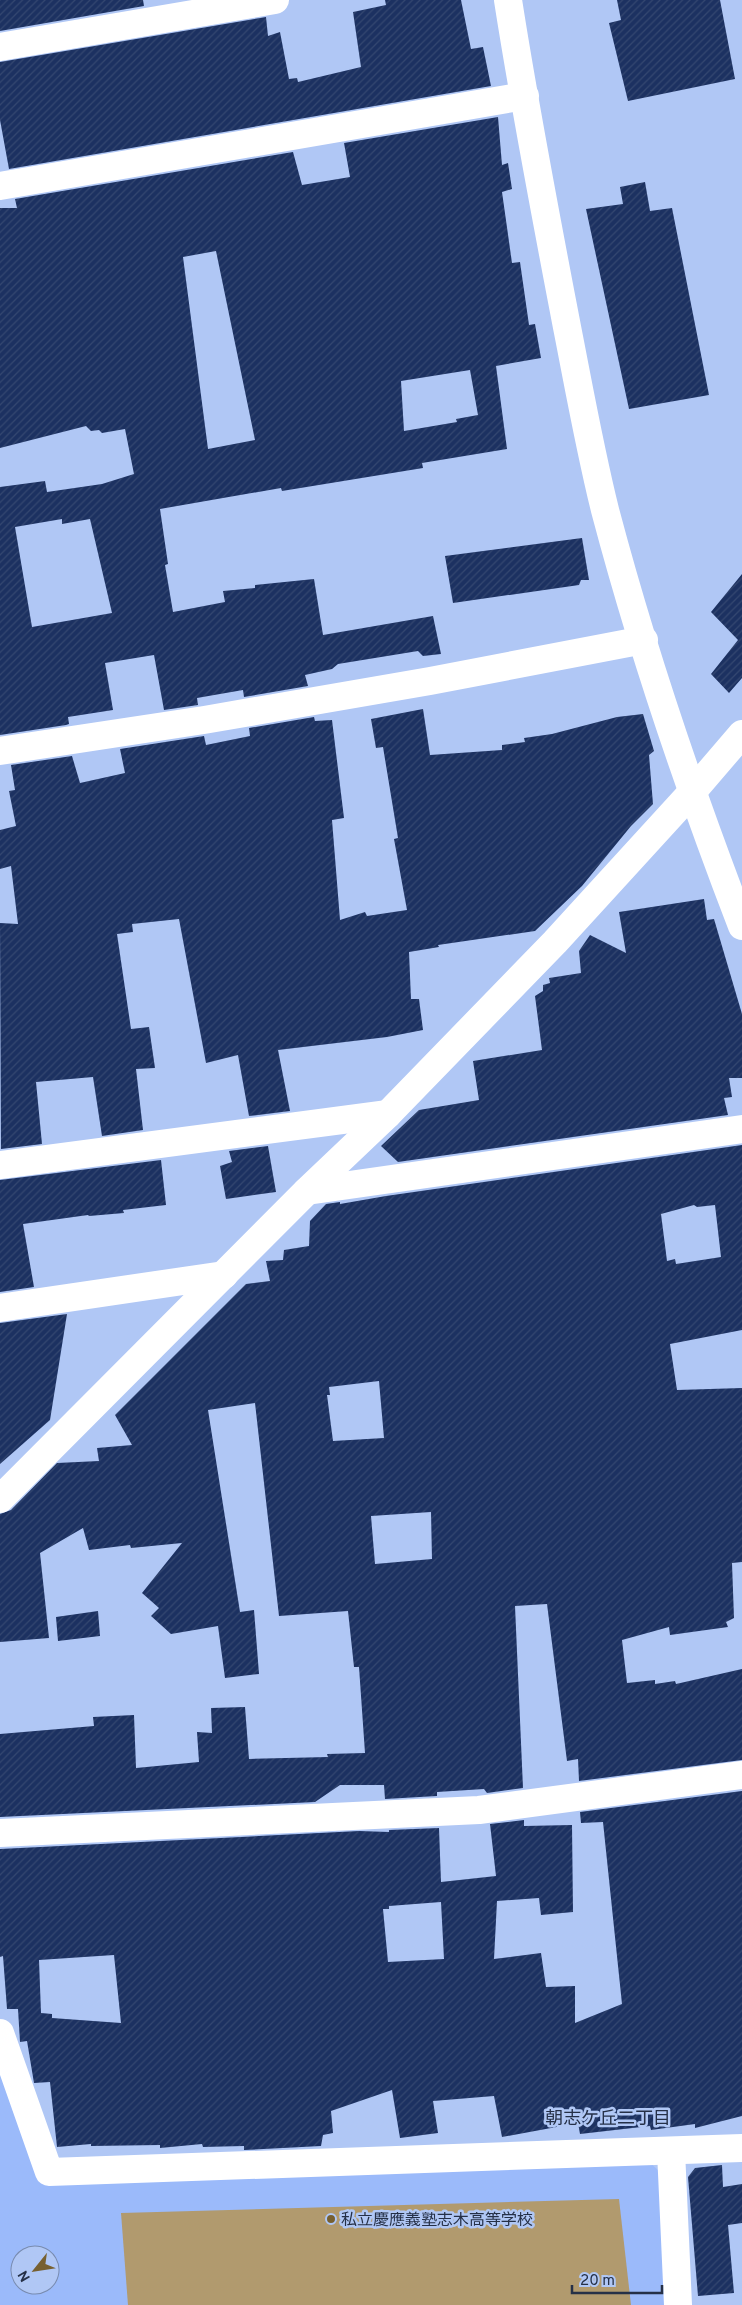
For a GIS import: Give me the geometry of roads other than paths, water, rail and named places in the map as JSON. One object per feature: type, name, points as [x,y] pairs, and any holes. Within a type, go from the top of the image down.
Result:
[{"type":"street","points":[[0,47],[275,0]]},
{"type":"street","points":[[508,0],[584,417],[605,510],[644,640],[693,791],[742,926]]},
{"type":"street","points":[[0,186],[525,96]]},
{"type":"street","points":[[0,751],[204,720],[391,688],[644,640]]},
{"type":"street","points":[[0,1499],[307,1191],[388,1114],[562,935],[693,791],[742,734]]},
{"type":"street","points":[[0,1165],[388,1114]]},
{"type":"street","points":[[307,1191],[742,1129]]},
{"type":"street","points":[[0,1308],[224,1275]]},
{"type":"street","points":[[0,1833],[479,1810],[742,1775]]},
{"type":"street","points":[[0,2033],[50,2172],[742,2148]]},
{"type":"street","points":[[671,2151],[678,2305]]},
{"type":"place","name":"私立慶應義塾志木高等学校","points":[[331,2219]]},
{"type":"district","name":"朝志ケ丘二丁目","points":[[608,2118]]}]
